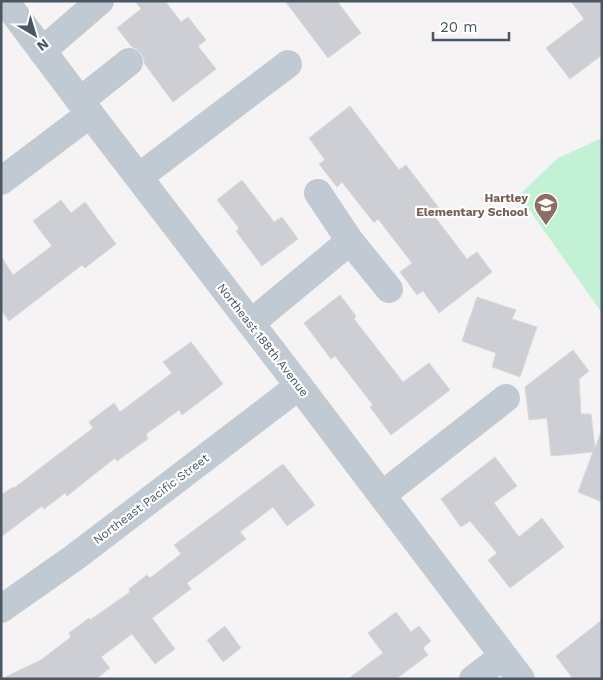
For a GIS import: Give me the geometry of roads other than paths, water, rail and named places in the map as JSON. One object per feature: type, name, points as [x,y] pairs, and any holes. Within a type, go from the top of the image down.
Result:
[{"type":"street","name":"Northeast 188th Avenue","points":[[5,1],[521,679]]},
{"type":"street","points":[[42,50],[100,1]]},
{"type":"street","points":[[1,180],[85,108],[129,62]]},
{"type":"street","points":[[139,177],[288,64]]},
{"type":"street","points":[[318,193],[350,241],[389,289]]},
{"type":"street","points":[[251,323],[350,241]]},
{"type":"street","name":"Northeast Pacific Street","points":[[1,609],[76,557],[299,386]]},
{"type":"street","points":[[382,495],[506,398]]},
{"type":"street","points":[[473,679],[503,656]]},
{"type":"place","name":"Hartley Elementary School","points":[[546,226]]}]
